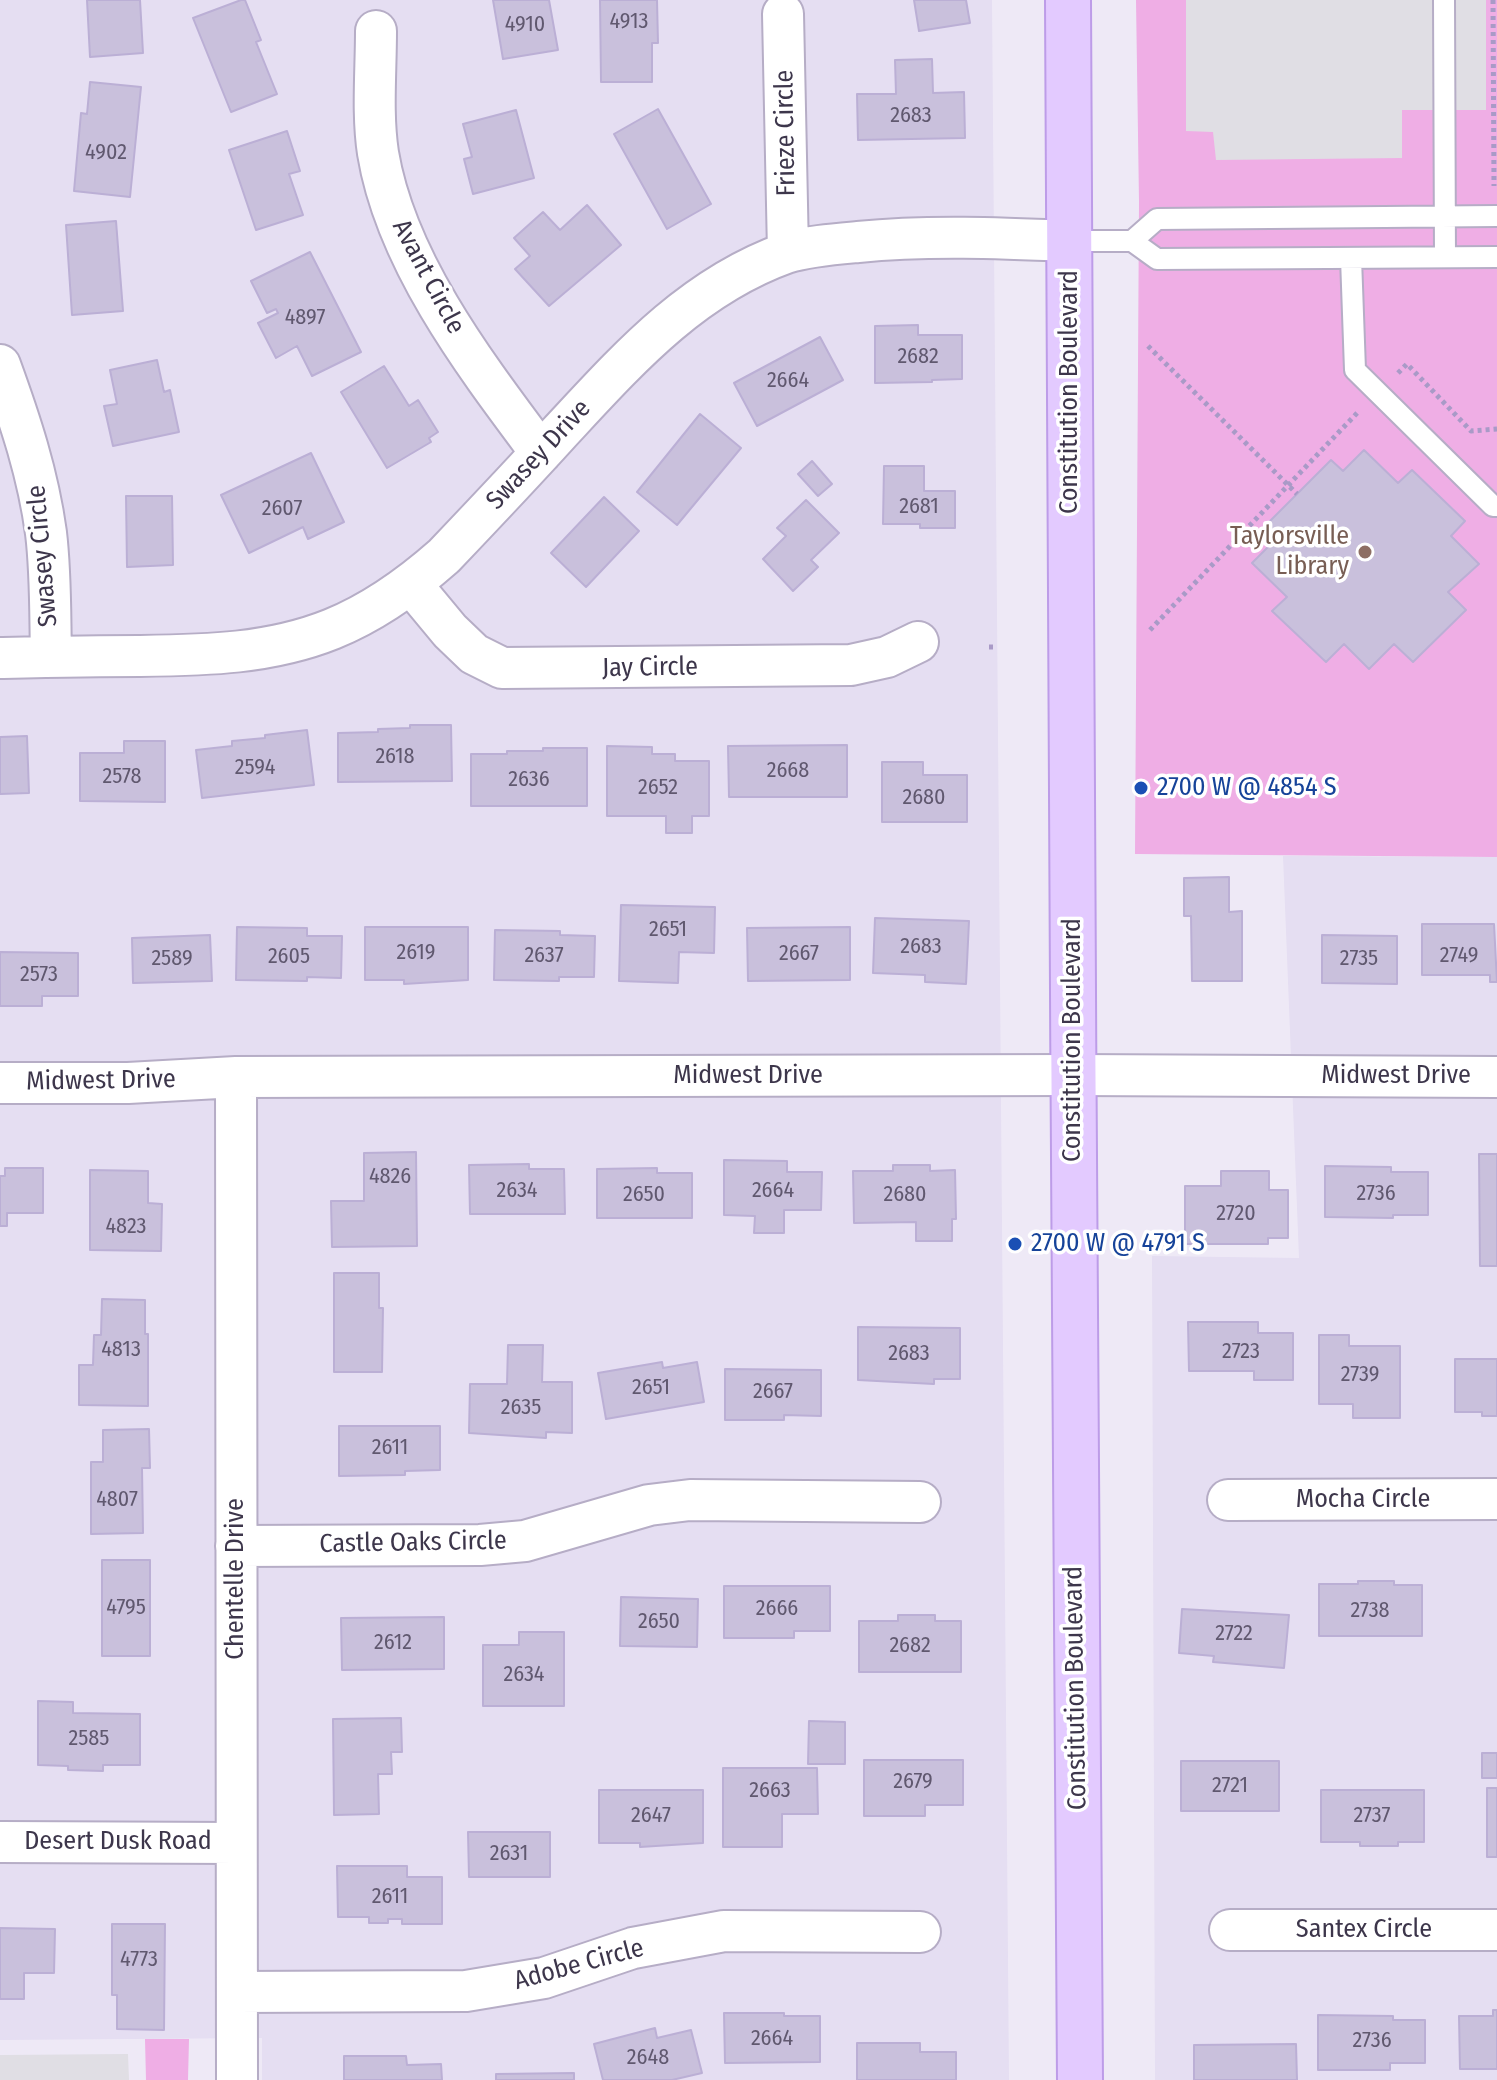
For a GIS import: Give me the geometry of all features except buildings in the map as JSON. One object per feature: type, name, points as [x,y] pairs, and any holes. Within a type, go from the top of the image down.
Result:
[{"type":"main road","name":"Constitution Boulevard","points":[[1068,0],[1073,1463],[1080,2080]]},
{"type":"street","name":"Frieze Circle","points":[[783,14],[788,252]]},
{"type":"street","name":"Avant Circle","points":[[376,31],[377,150],[385,189],[403,242],[493,389],[541,453]]},
{"type":"street","name":"Swasey Drive","points":[[0,658],[227,654],[280,645],[331,629],[373,610],[444,556],[635,352],[683,309],[731,277],[788,252],[837,244],[886,239],[981,237],[1070,241]]},
{"type":"street","name":"Swasey Circle","points":[[0,365],[25,435],[46,535],[51,657]]},
{"type":"street","name":"Jay Circle","points":[[411,584],[450,631],[474,654],[502,668],[851,665],[887,657],[918,642]]},
{"type":"street","name":"Midwest Drive","points":[[0,1083],[128,1083],[236,1077],[1497,1077]]},
{"type":"street","name":"Chentelle Drive","points":[[236,1077],[237,2080]]},
{"type":"street","name":"Mocha Circle","points":[[1228,1500],[1497,1499]]},
{"type":"street","name":"Castle Oaks Circle","points":[[236,1546],[480,1545],[525,1541],[649,1505],[690,1500],[920,1502]]},
{"type":"street","name":"Desert Dusk Road","points":[[0,1842],[236,1843]]},
{"type":"street","name":"Santex Circle","points":[[1230,1930],[1497,1930]]},
{"type":"street","name":"Adobe Circle","points":[[237,1992],[466,1991],[544,1978],[633,1948],[724,1931],[920,1932]]},
{"type":"lane","points":[[1444,0],[1445,257]]},
{"type":"lane","points":[[1132,241],[1157,219],[1497,216]]},
{"type":"lane","points":[[1070,241],[1132,241],[1157,259],[1497,257]]},
{"type":"lane","points":[[1351,258],[1355,370],[1493,506],[1497,506]]},
{"type":"path","points":[[1494,2],[1494,186]]},
{"type":"path","points":[[1148,346],[1297,494]]},
{"type":"path","points":[[1150,630],[1407,364],[1471,431],[1497,429]]},
{"type":"path","points":[[989,647],[997,647]]},
{"type":"shaded area","points":[[0,0],[992,0],[1009,2080],[262,2080],[262,2038],[0,2040]]},
{"type":"shaded area","points":[[1136,0],[1497,0],[1497,857],[1135,854],[1139,202]]},
{"type":"shaded area","points":[[1186,0],[1486,0],[1486,110],[1402,110],[1402,158],[1216,160],[1213,132],[1186,131]]},
{"type":"shaded area","points":[[1283,856],[1497,857],[1497,2080],[1155,2080],[1152,1256],[1299,1258]]},
{"type":"shaded area","points":[[145,2039],[189,2039],[188,2080],[146,2080]]},
{"type":"shaded area","points":[[128,2054],[129,2080],[0,2080],[0,2055]]},
{"type":"place","name":"Taylorsville Library","points":[[1365,552]]},
{"type":"place","name":"2700 W @ 4854 S","points":[[1141,788]]},
{"type":"place","name":"2700 W @ 4791 S","points":[[1015,1244]]}]
